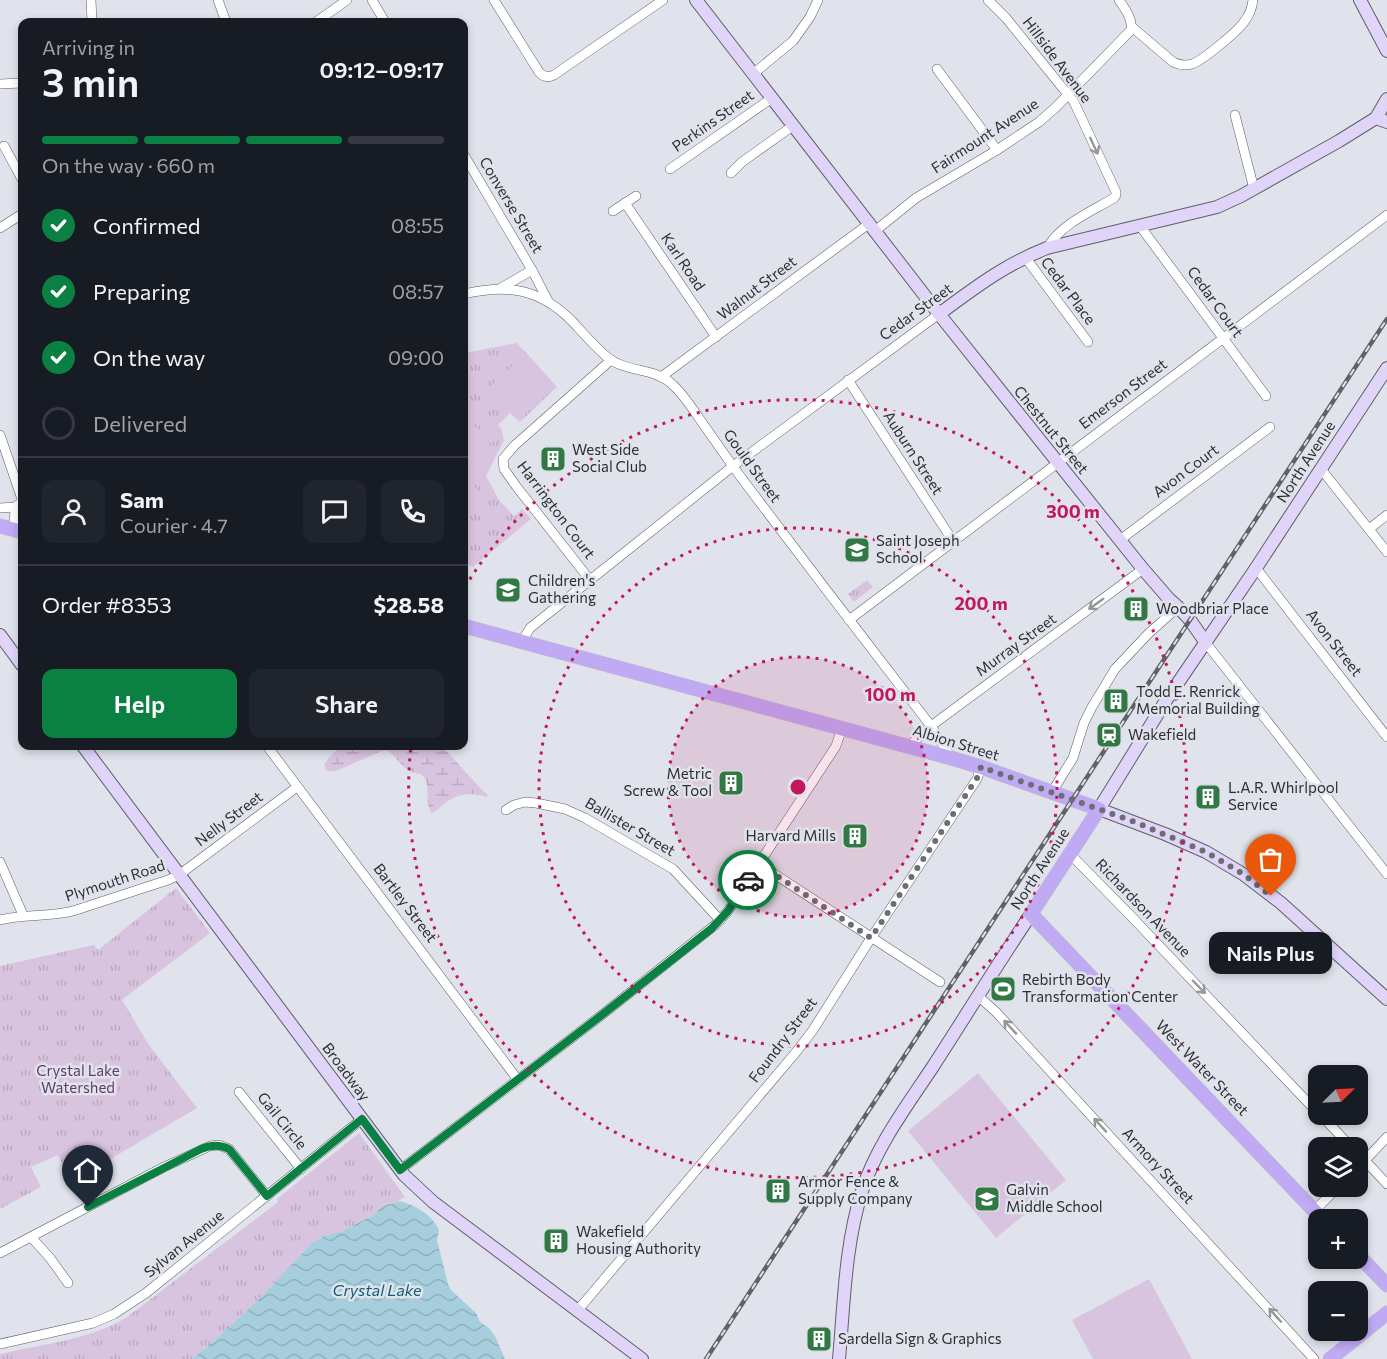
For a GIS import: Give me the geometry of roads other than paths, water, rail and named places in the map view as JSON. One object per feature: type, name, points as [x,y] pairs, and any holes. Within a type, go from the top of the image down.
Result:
[{"type":"main road","name":"Albion Street","points":[[468,627],[951,758],[1099,809]]},
{"type":"main road","name":"North Avenue","points":[[1031,914],[1099,809]]},
{"type":"main road","name":"West Water Street","points":[[1031,914],[1313,1209]]},
{"type":"main road","points":[[1368,1266],[1387,1285]]},
{"type":"main road","points":[[1330,1359],[1387,1313]]},
{"type":"street","points":[[91,0],[92,18]]},
{"type":"street","points":[[218,0],[225,18]]},
{"type":"street","points":[[322,18],[347,0]]},
{"type":"street","points":[[372,0],[383,18]]},
{"type":"street","points":[[495,0],[539,72],[548,77],[663,0]]},
{"type":"street","name":"Chestnut Street","points":[[696,0],[939,314],[1143,569],[1200,632],[1214,654],[1387,874]]},
{"type":"street","points":[[753,74],[793,41],[810,17],[818,0]]},
{"type":"street","name":"Hillside Avenue","points":[[988,0],[1006,18],[1074,103],[1116,194],[1114,198],[1055,235],[1047,248]]},
{"type":"street","points":[[1119,0],[1132,27],[1173,62],[1180,65],[1188,65],[1199,60],[1240,27],[1248,16],[1253,0]]},
{"type":"street","points":[[1360,0],[1387,51]]},
{"type":"street","name":"Fairmount Avenue","points":[[872,227],[997,150],[1044,118],[1132,27]]},
{"type":"street","points":[[937,69],[997,150]]},
{"type":"street","points":[[0,84],[18,83]]},
{"type":"street","name":"Perkins Street","points":[[670,169],[772,98]]},
{"type":"street","points":[[1382,120],[1387,99]]},
{"type":"street","points":[[1235,115],[1254,189]]},
{"type":"street","name":"Cedar Street","points":[[522,641],[530,628],[733,466],[991,275],[1024,257],[1047,248],[1218,207],[1382,120]]},
{"type":"street","points":[[731,173],[742,162],[794,125]]},
{"type":"street","points":[[4,146],[18,172]]},
{"type":"street","name":"Converse Street","points":[[468,162],[549,301]]},
{"type":"street","points":[[613,211],[636,196]]},
{"type":"street","name":"Karl Road","points":[[625,203],[716,337]]},
{"type":"street","name":"Emerson Street","points":[[849,620],[1387,215]]},
{"type":"street","points":[[0,228],[18,217]]},
{"type":"street","name":"Cedar Court","points":[[1140,226],[1266,396]]},
{"type":"street","name":"Walnut Street","points":[[661,376],[872,227]]},
{"type":"street","name":"Cedar Place","points":[[1024,257],[1088,342]]},
{"type":"street","name":"Converse Street","points":[[501,288],[532,270]]},
{"type":"street","name":"Gould Street","points":[[468,293],[501,288],[527,292],[549,301],[611,360],[627,368],[661,376],[673,384],[931,726],[951,758]]},
{"type":"street","name":"Harrington Court","points":[[590,580],[504,469],[503,459],[514,446],[611,360]]},
{"type":"street","name":"North Avenue","points":[[1099,809],[1165,702],[1387,368]]},
{"type":"street","name":"Auburn Street","points":[[848,380],[954,541]]},
{"type":"street","name":"Avon Court","points":[[1120,540],[1270,427]]},
{"type":"street","points":[[0,435],[18,496]]},
{"type":"street","points":[[1321,469],[1387,552]]},
{"type":"street","points":[[0,508],[18,504]]},
{"type":"street","points":[[12,529],[18,510]]},
{"type":"street","points":[[1369,529],[1387,515]]},
{"type":"street","name":"Avon Street","points":[[1256,568],[1387,737]]},
{"type":"street","name":"Murray Street","points":[[909,746],[931,726],[1143,569]]},
{"type":"street","points":[[1052,792],[1073,758],[1084,723],[1108,680],[1137,645],[1178,607]]},
{"type":"street","points":[[0,635],[18,660]]},
{"type":"street","points":[[400,1170],[630,993],[720,920],[836,746],[842,728]]},
{"type":"street","name":"Broadway","points":[[86,750],[400,1170],[433,1202],[642,1359]]},
{"type":"street","name":"Bartley Street","points":[[270,750],[518,1080]]},
{"type":"street","name":"Foundry Street","points":[[578,1310],[798,1051],[977,778],[981,767]]},
{"type":"street","name":"Nelly Street","points":[[179,875],[297,787]]},
{"type":"street","name":"Ballister Street","points":[[506,810],[525,802],[536,803],[565,809],[585,818],[673,869],[720,920]]},
{"type":"street","name":"Albion Street","points":[[1099,809],[1206,852],[1243,874],[1281,903],[1387,999]]},
{"type":"street","name":"Richardson Avenue","points":[[1071,854],[1308,1102]]},
{"type":"street","points":[[0,862],[23,915]]},
{"type":"street","points":[[759,864],[940,982]]},
{"type":"street","name":"Plymouth Road","points":[[0,920],[23,915],[73,911],[157,885],[179,875]]},
{"type":"street","name":"North Avenue","points":[[839,1359],[849,1244],[863,1189],[885,1141],[1031,914]]},
{"type":"street","name":"Armory Street","points":[[977,995],[1003,1020],[1314,1359]]},
{"type":"street","name":"Gail Circle","points":[[239,1092],[301,1168]]},
{"type":"street","name":"Sylvan Avenue","points":[[0,1344],[93,1323],[114,1314],[146,1293],[362,1119]]},
{"type":"street","name":"Richardson Avenue","points":[[1330,1125],[1341,1137]]},
{"type":"street","points":[[1368,1158],[1387,1137]]},
{"type":"street","points":[[0,1254],[164,1167],[210,1146],[219,1145],[229,1149],[267,1196]]},
{"type":"street","points":[[1368,1164],[1387,1184]]},
{"type":"street","points":[[31,1238],[50,1258],[68,1283]]},
{"type":"water","name":"Crystal Lake","points":[[400,1201],[423,1211],[436,1224],[439,1230],[437,1240],[451,1290],[476,1313],[480,1322],[489,1328],[505,1359],[192,1359],[258,1300],[312,1243],[372,1216],[383,1206]]},
{"type":"railway","points":[[706,1359],[1387,319]]},
{"type":"place","name":"West Side Social Club","points":[[553,459]]},
{"type":"place","name":"Saint Joseph School","points":[[857,550]]},
{"type":"place","name":"Children's Gathering","points":[[508,590]]},
{"type":"place","name":"Woodbriar Place","points":[[1136,609]]},
{"type":"place","name":"Todd E. Renrick Memorial Building","points":[[1116,701]]},
{"type":"place","name":"Wakefield","points":[[1109,735]]},
{"type":"place","name":"Metric Screw & Tool","points":[[731,783]]},
{"type":"place","name":"L.A.R. Whirlpool Service","points":[[1208,797]]},
{"type":"place","name":"Harvard Mills","points":[[855,836]]},
{"type":"place","name":"Nails Plus","points":[[1271,896]]},
{"type":"place","name":"Rebirth Body Transformation Center","points":[[1003,989]]},
{"type":"place","name":"Armor Fence & Supply Company","points":[[778,1191]]},
{"type":"place","name":"Galvin Middle School","points":[[987,1199]]},
{"type":"place","name":"Wakefield Housing Authority","points":[[556,1241]]},
{"type":"place","name":"Sardella Sign & Graphics","points":[[819,1339]]},
{"type":"park label","name":"Crystal Lake Watershed","points":[[78,1080]]}]
